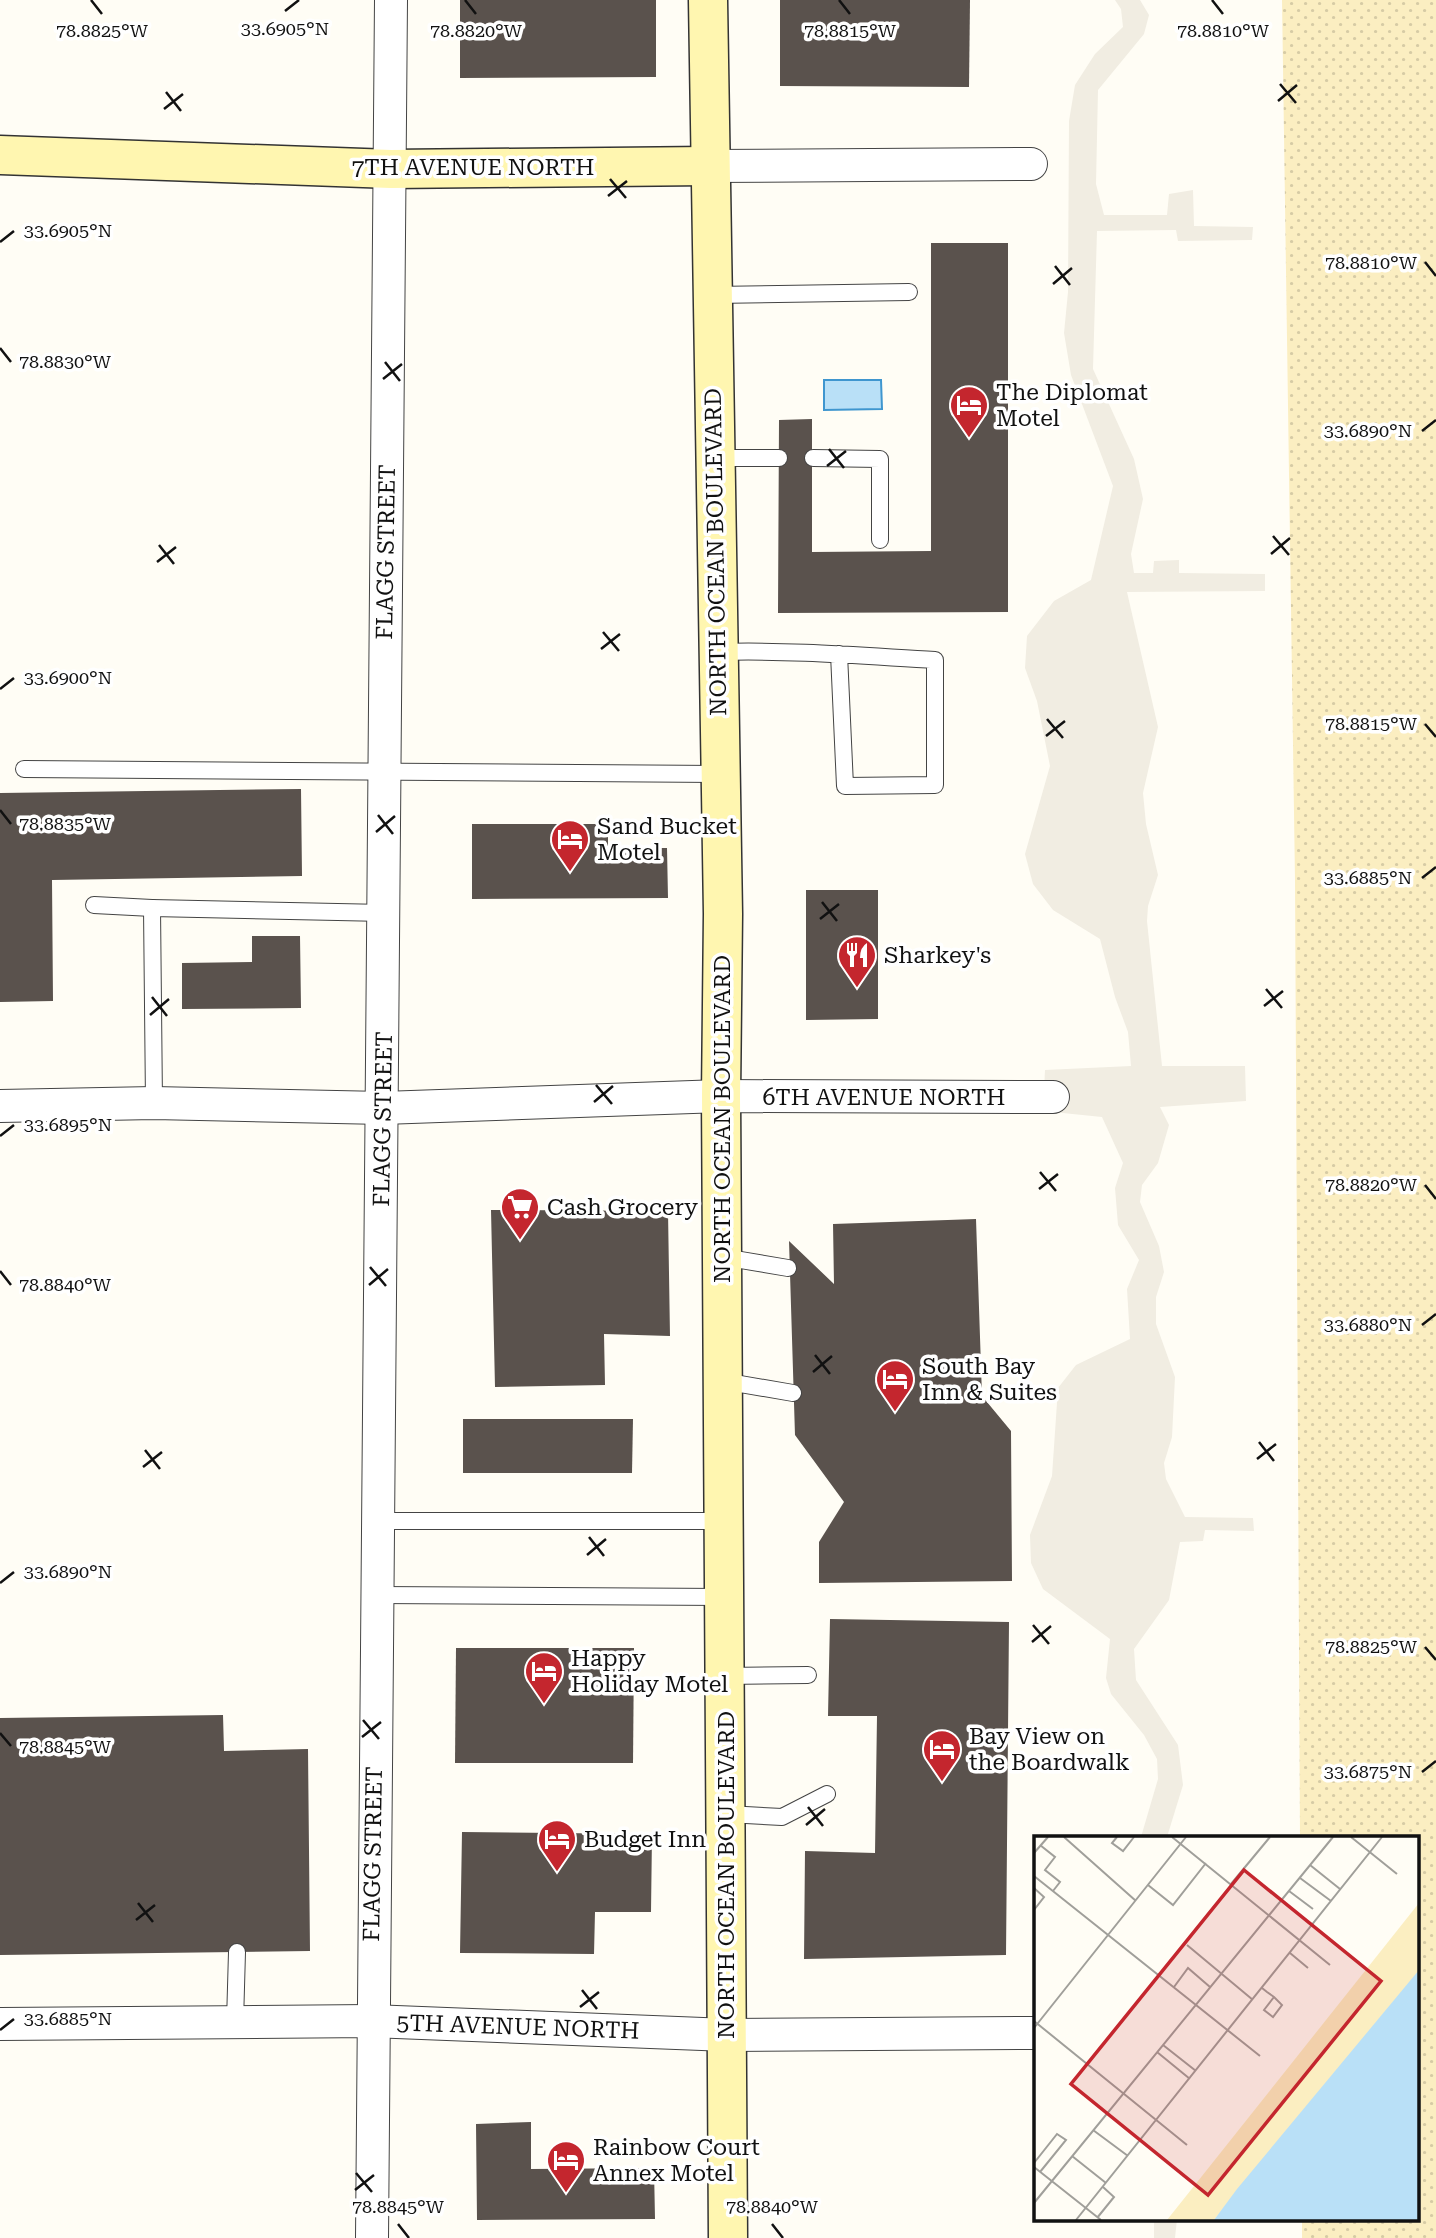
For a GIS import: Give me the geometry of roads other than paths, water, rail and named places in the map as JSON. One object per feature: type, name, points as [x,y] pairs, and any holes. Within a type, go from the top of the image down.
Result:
[{"type":"main road","name":"NORTH OCEAN BOULEVARD","points":[[708,0],[708,166],[713,295],[718,774],[723,914],[720,1096],[728,2238]]},
{"type":"main road","name":"7TH AVENUE NORTH","points":[[0,155],[391,169],[708,166]]},
{"type":"street","name":"FLAGG STREET","points":[[372,2238],[371,2021],[385,913],[391,0]]},
{"type":"street","name":"7TH AVENUE NORTH","points":[[708,166],[1031,163]]},
{"type":"street","name":"6TH AVENUE NORTH","points":[[0,1106],[155,1103],[383,1108],[720,1096],[1054,1097]]},
{"type":"street","name":"5TH AVENUE NORTH","points":[[0,2024],[371,2021],[728,2035],[1034,2033]]},
{"type":"lane","points":[[713,295],[909,292]]},
{"type":"lane","points":[[715,458],[779,458]]},
{"type":"lane","points":[[813,458],[880,458],[880,540]]},
{"type":"lane","points":[[717,652],[839,654],[936,660],[935,785],[845,786],[839,654]]},
{"type":"lane","points":[[24,769],[718,774]]},
{"type":"lane","points":[[94,905],[385,913]]},
{"type":"lane","points":[[152,908],[155,1103]]},
{"type":"lane","points":[[723,1257],[788,1268]]},
{"type":"lane","points":[[723,1381],[793,1393]]},
{"type":"lane","points":[[378,1521],[724,1521]]},
{"type":"lane","points":[[377,1595],[725,1597]]},
{"type":"lane","points":[[724,1676],[808,1675]]},
{"type":"lane","points":[[727,1814],[782,1817],[827,1794]]},
{"type":"lane","points":[[235,2022],[237,1952]]},
{"type":"water","points":[[824,380],[881,380],[882,409],[824,410]]},
{"type":"place","name":"The Diplomat Motel","points":[[969,439]]},
{"type":"place","name":"Sand Bucket Motel","points":[[570,873]]},
{"type":"place","name":"Sharkey's","points":[[857,989]]},
{"type":"place","name":"Cash Grocery","points":[[520,1241]]},
{"type":"place","name":"South Bay Inn & Suites","points":[[895,1413]]},
{"type":"place","name":"Happy Holiday Motel","points":[[544,1705]]},
{"type":"place","name":"Bay View on the Boardwalk","points":[[942,1783]]},
{"type":"place","name":"Budget Inn","points":[[557,1873]]},
{"type":"place","name":"Rainbow Court Annex Motel","points":[[566,2194]]}]
